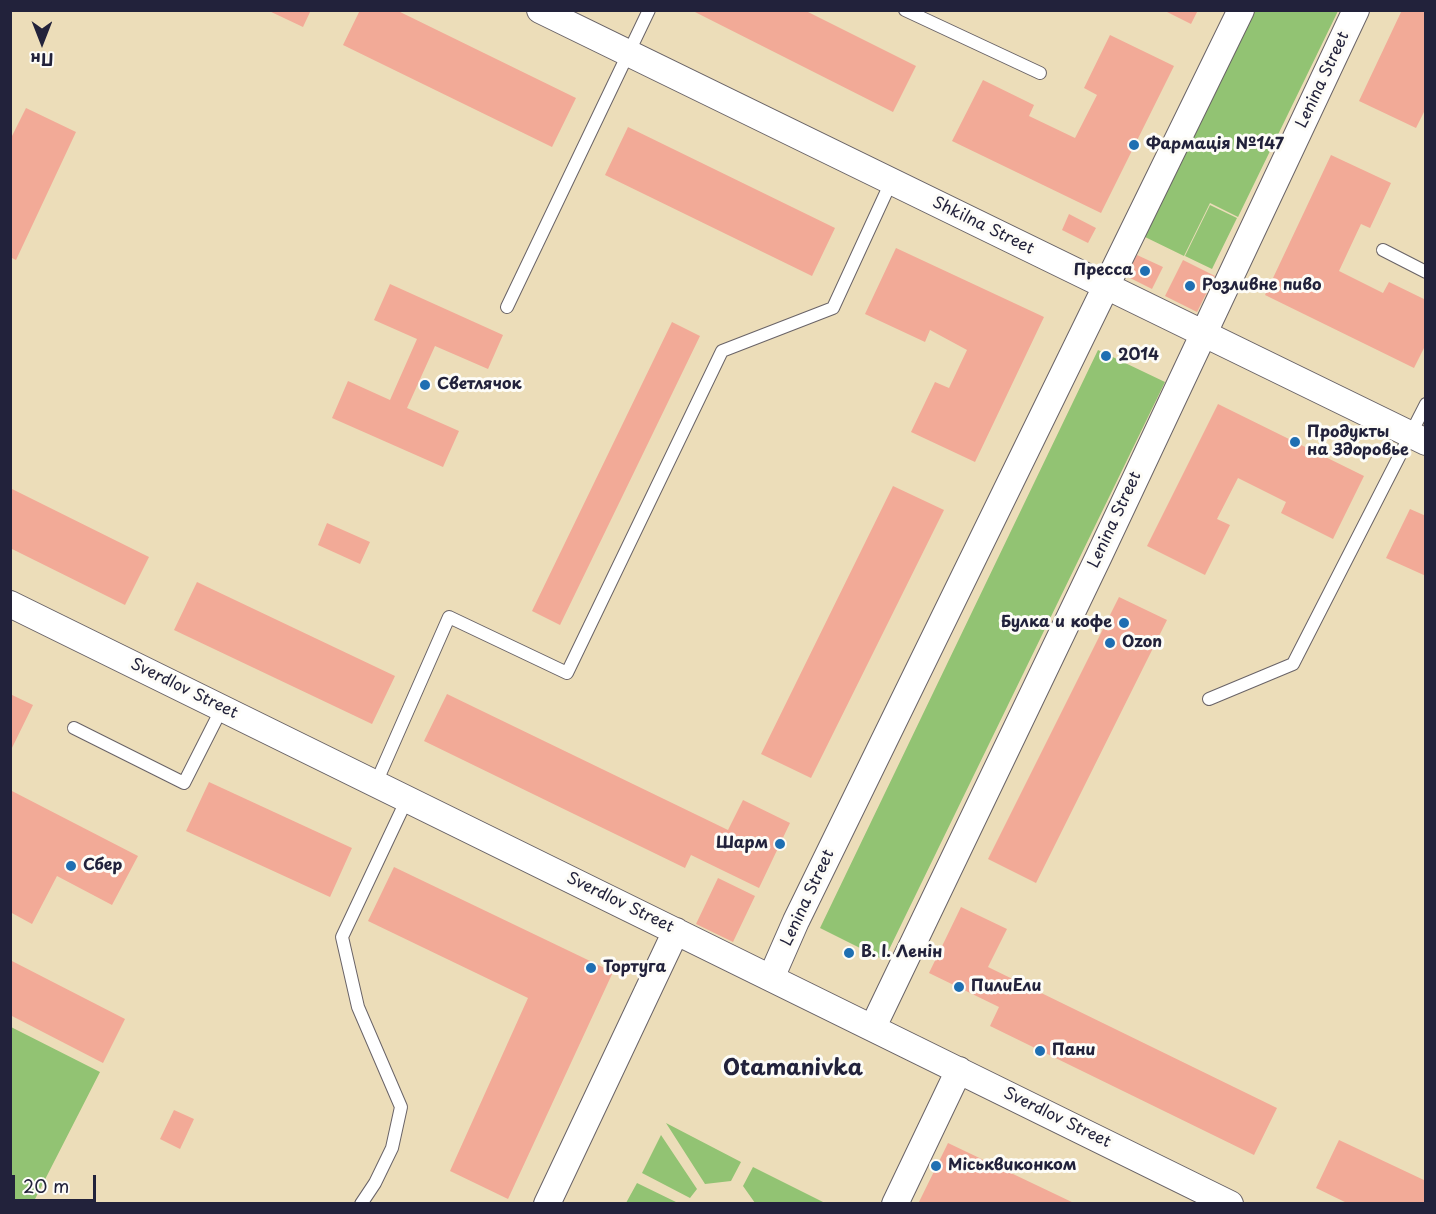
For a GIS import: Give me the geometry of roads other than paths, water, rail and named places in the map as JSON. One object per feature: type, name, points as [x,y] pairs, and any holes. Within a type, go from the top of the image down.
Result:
[{"type":"street","name":"Shkilna Street","points":[[540,10],[1417,438]]},
{"type":"street","name":"Lenina Street","points":[[771,978],[801,912],[1108,287],[1241,10]]},
{"type":"street","name":"Lenina Street","points":[[873,1027],[1099,556],[1356,10]]},
{"type":"street","name":"Sverdlov Street","points":[[10,604],[1230,1203]]},
{"type":"street","points":[[547,1203],[676,931]]},
{"type":"street","points":[[895,1203],[959,1070]]},
{"type":"lane","points":[[507,307],[649,10]]},
{"type":"lane","points":[[905,10],[1040,73]]},
{"type":"lane","points":[[376,783],[449,617],[567,673],[722,351],[833,308],[891,182]]},
{"type":"lane","points":[[1383,250],[1425,272]]},
{"type":"lane","points":[[1209,699],[1293,663],[1417,438],[1425,404]]},
{"type":"lane","points":[[74,728],[184,783],[222,708]]},
{"type":"lane","points":[[361,1203],[375,1184],[392,1148],[401,1107],[358,1007],[342,937],[407,799]]},
{"type":"place","name":"Фармація №147","points":[[1134,145]]},
{"type":"place","name":"Пресса","points":[[1145,271]]},
{"type":"place","name":"Розливне пиво","points":[[1190,286]]},
{"type":"place","name":"2014","points":[[1106,356]]},
{"type":"place","name":"Светлячок","points":[[425,385]]},
{"type":"place","name":"Продукты на Здоровье","points":[[1295,442]]},
{"type":"place","name":"Булка и кофе","points":[[1124,623]]},
{"type":"place","name":"Ozon","points":[[1110,643]]},
{"type":"place","name":"Шарм","points":[[780,844]]},
{"type":"place","name":"Сбер","points":[[71,866]]},
{"type":"place","name":"В. І. Ленін","points":[[849,953]]},
{"type":"place","name":"Тортуга","points":[[591,968]]},
{"type":"place","name":"ПилиЕли","points":[[959,987]]},
{"type":"place","name":"Пани","points":[[1040,1051]]},
{"type":"place","name":"Міськвиконком","points":[[936,1166]]},
{"type":"district","name":"Otamanivka","points":[[793,1069]]}]
